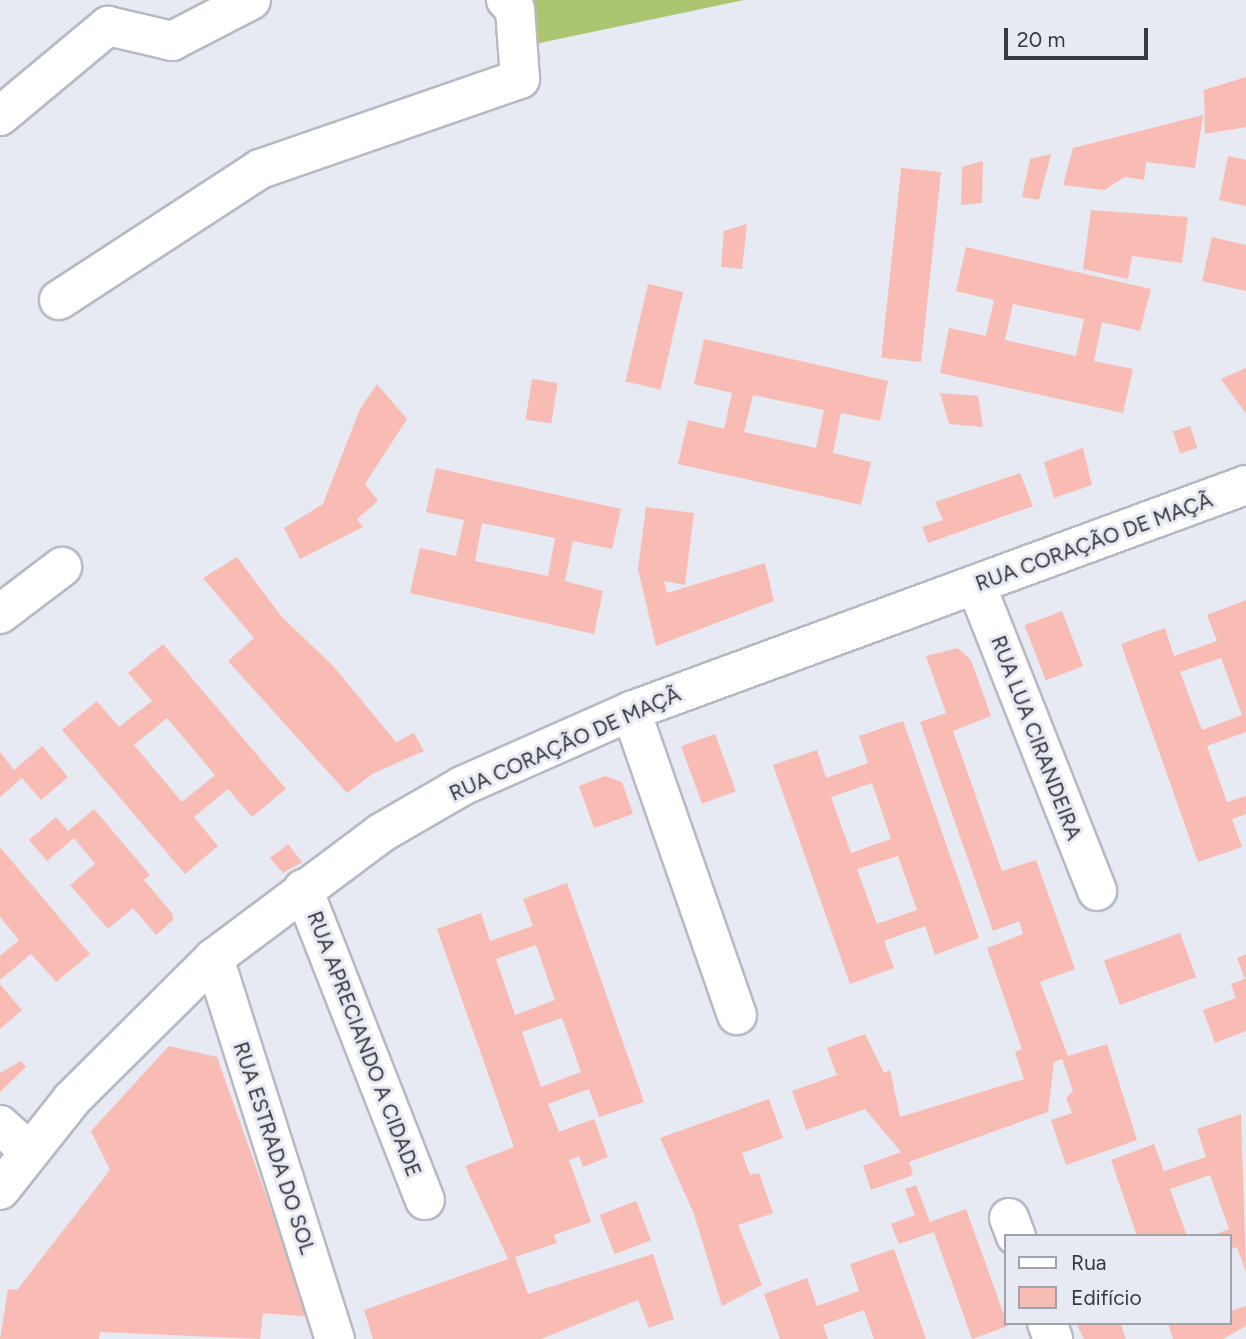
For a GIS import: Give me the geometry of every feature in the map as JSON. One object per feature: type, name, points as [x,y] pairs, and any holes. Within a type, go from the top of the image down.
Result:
[{"type":"street","points":[[0,116],[108,26],[172,41],[251,0]]},
{"type":"street","points":[[58,300],[260,169],[520,79],[515,9],[506,0]]},
{"type":"street","name":"RUA CORAÇÃO DE MAÇÃ","points":[[0,1190],[72,1099],[214,958],[303,889],[462,786],[631,711],[1246,485]]},
{"type":"street","points":[[0,614],[62,567]]},
{"type":"street","name":"RUA LUA CIRANDEIRA","points":[[976,585],[1097,891]]},
{"type":"street","points":[[631,711],[737,1016]]},
{"type":"street","name":"RUA APRECIANDO A CIDADE","points":[[303,889],[425,1200]]},
{"type":"street","name":"RUA ESTRADA DO SOL","points":[[214,958],[335,1339]]},
{"type":"street","points":[[0,1125],[30,1152]]},
{"type":"green space","points":[[527,0],[744,0],[535,44]]},
{"type":"building","points":[[1246,77],[1246,127],[1205,134],[1204,90]]},
{"type":"building","points":[[1203,115],[1195,168],[1146,162],[1144,180],[1125,177],[1104,190],[1063,185],[1073,148]]},
{"type":"building","points":[[1051,154],[1039,200],[1022,197],[1030,159]]},
{"type":"building","points":[[1228,156],[1246,160],[1246,206],[1219,200]]},
{"type":"building","points":[[983,161],[982,203],[961,205],[962,167]]},
{"type":"building","points":[[901,168],[941,172],[921,362],[881,358]]},
{"type":"building","points":[[1091,210],[1188,217],[1182,263],[1132,256],[1128,279],[1083,269]]},
{"type":"building","points":[[747,224],[742,269],[721,267],[724,231]]},
{"type":"building","points":[[1212,237],[1246,245],[1246,291],[1202,281]]},
{"type":"building","points":[[966,247],[1151,289],[1140,331],[1102,322],[1094,361],[1133,369],[1123,413],[940,373],[949,328],[986,336],[994,300],[956,291]],"holes":[[[1013,304],[1084,319],[1076,356],[1005,340]]]},
{"type":"building","points":[[648,284],[683,292],[661,390],[626,381]]},
{"type":"building","points":[[704,339],[888,381],[880,421],[841,413],[833,453],[871,462],[861,505],[678,464],[688,420],[724,429],[732,393],[694,384]],"holes":[[[753,395],[824,410],[816,448],[744,432]]]},
{"type":"building","points":[[1246,368],[1246,414],[1221,379]]},
{"type":"building","points":[[532,379],[558,383],[551,424],[526,419]]},
{"type":"building","points":[[377,384],[407,419],[365,484],[378,501],[357,519],[363,527],[300,559],[284,528],[323,504],[360,409]]},
{"type":"building","points":[[940,393],[978,396],[983,427],[949,424]]},
{"type":"building","points":[[1190,426],[1197,448],[1180,453],[1173,432]]},
{"type":"building","points":[[1083,448],[1092,485],[1054,498],[1044,462]]},
{"type":"building","points":[[436,468],[621,509],[612,549],[573,541],[565,581],[603,591],[594,634],[410,593],[420,548],[456,556],[464,520],[426,512]],"holes":[[[482,523],[555,538],[548,576],[475,561]]]},
{"type":"building","points":[[1020,473],[1033,506],[928,543],[922,527],[943,520],[935,502]]},
{"type":"building","points":[[646,507],[694,513],[685,585],[664,581],[667,593],[765,563],[774,601],[656,646],[638,569]]},
{"type":"building","points":[[237,557],[281,616],[334,667],[396,742],[414,733],[424,751],[374,773],[347,793],[228,661],[254,638],[203,578]]},
{"type":"building","points":[[1246,600],[1246,732],[1207,746],[1227,802],[1246,796],[1246,814],[1232,819],[1242,847],[1198,862],[1121,644],[1165,628],[1174,656],[1217,641],[1207,615]],"holes":[[[1221,658],[1242,715],[1202,730],[1180,672]]]},
{"type":"building","points":[[1062,611],[1083,666],[1046,680],[1025,625]]},
{"type":"building","points":[[163,644],[286,789],[252,817],[228,789],[194,817],[218,846],[185,874],[62,730],[97,701],[119,727],[152,701],[128,673]],"holes":[[[167,718],[215,775],[182,802],[134,745]]]},
{"type":"building","points":[[958,648],[971,660],[991,716],[953,731],[1002,871],[1036,860],[1075,969],[1040,982],[1068,1056],[1107,1044],[1137,1140],[1066,1165],[1051,1120],[1072,1113],[1066,1098],[1073,1091],[1062,1059],[1054,1062],[1048,1112],[909,1162],[913,1175],[871,1190],[863,1166],[901,1152],[865,1109],[806,1130],[792,1091],[837,1075],[827,1048],[865,1034],[884,1073],[890,1070],[900,1117],[1024,1079],[1015,1052],[1022,1049],[987,948],[1023,934],[1019,921],[993,931],[920,722],[946,713],[926,656]]},
{"type":"building","points":[[903,721],[979,938],[935,955],[925,926],[884,941],[894,968],[850,984],[773,765],[817,750],[826,778],[868,763],[859,736]],"holes":[[[872,783],[891,839],[851,853],[831,797]],[[898,856],[917,910],[877,924],[857,869]]]},
{"type":"building","points":[[715,734],[736,791],[702,804],[681,746]]},
{"type":"building","points":[[42,746],[68,777],[41,800],[22,778],[0,797],[0,752],[14,770]]},
{"type":"building","points":[[605,776],[622,782],[633,814],[594,828],[579,786]]},
{"type":"building","points":[[94,809],[150,875],[144,880],[172,913],[173,920],[156,935],[133,908],[108,929],[70,885],[95,864],[74,838],[47,861],[29,840],[56,817],[68,831]]},
{"type":"building","points":[[288,844],[302,862],[283,873],[270,858]]},
{"type":"building","points":[[0,847],[90,954],[56,982],[31,954],[0,980],[0,956],[19,940],[0,917]]},
{"type":"building","points":[[567,883],[644,1102],[599,1117],[589,1089],[548,1104],[559,1132],[594,1119],[608,1157],[583,1167],[579,1156],[569,1160],[591,1222],[554,1235],[557,1243],[515,1257],[528,1294],[653,1254],[674,1319],[649,1328],[638,1300],[541,1339],[373,1339],[364,1310],[508,1259],[465,1166],[514,1147],[437,929],[481,913],[490,941],[533,926],[523,899]],"holes":[[[536,945],[555,1000],[515,1015],[496,959]],[[562,1018],[581,1072],[541,1087],[522,1032]]]},
{"type":"building","points":[[1180,933],[1196,977],[1120,1005],[1104,961]]},
{"type":"building","points":[[1246,954],[1246,1031],[1215,1043],[1203,1010],[1236,998],[1231,984],[1245,979],[1237,958]]},
{"type":"building","points":[[0,984],[22,1010],[0,1029]]},
{"type":"building","points":[[169,1046],[217,1057],[309,1317],[263,1313],[260,1339],[100,1332],[99,1339],[0,1339],[8,1289],[17,1290],[110,1170],[91,1131]]},
{"type":"building","points":[[21,1061],[26,1067],[0,1092],[0,1073]]},
{"type":"building","points":[[769,1099],[783,1138],[742,1153],[750,1175],[759,1173],[773,1213],[738,1225],[762,1285],[722,1306],[694,1214],[660,1138]]},
{"type":"building","points":[[1241,1114],[1246,1272],[1237,1247],[1232,1248],[1232,1234],[1216,1234],[1229,1229],[1210,1175],[1170,1189],[1186,1234],[1136,1234],[1111,1160],[1154,1144],[1164,1171],[1206,1157],[1197,1129]]},
{"type":"building","points":[[916,1185],[930,1222],[966,1209],[1004,1315],[1004,1325],[1008,1326],[972,1339],[934,1232],[899,1244],[891,1224],[915,1215],[905,1189]]},
{"type":"building","points":[[636,1201],[651,1240],[615,1254],[600,1215]]},
{"type":"building","points":[[894,1249],[926,1339],[874,1339],[864,1310],[823,1325],[828,1339],[780,1339],[764,1294],[807,1278],[817,1306],[859,1291],[850,1264]]},
{"type":"building","points":[[1246,1306],[1246,1326],[1223,1339],[1173,1339],[1169,1325],[1232,1325],[1232,1310]]},
{"type":"building","points":[[1077,1325],[1121,1325],[1126,1339],[1084,1339]]}]
